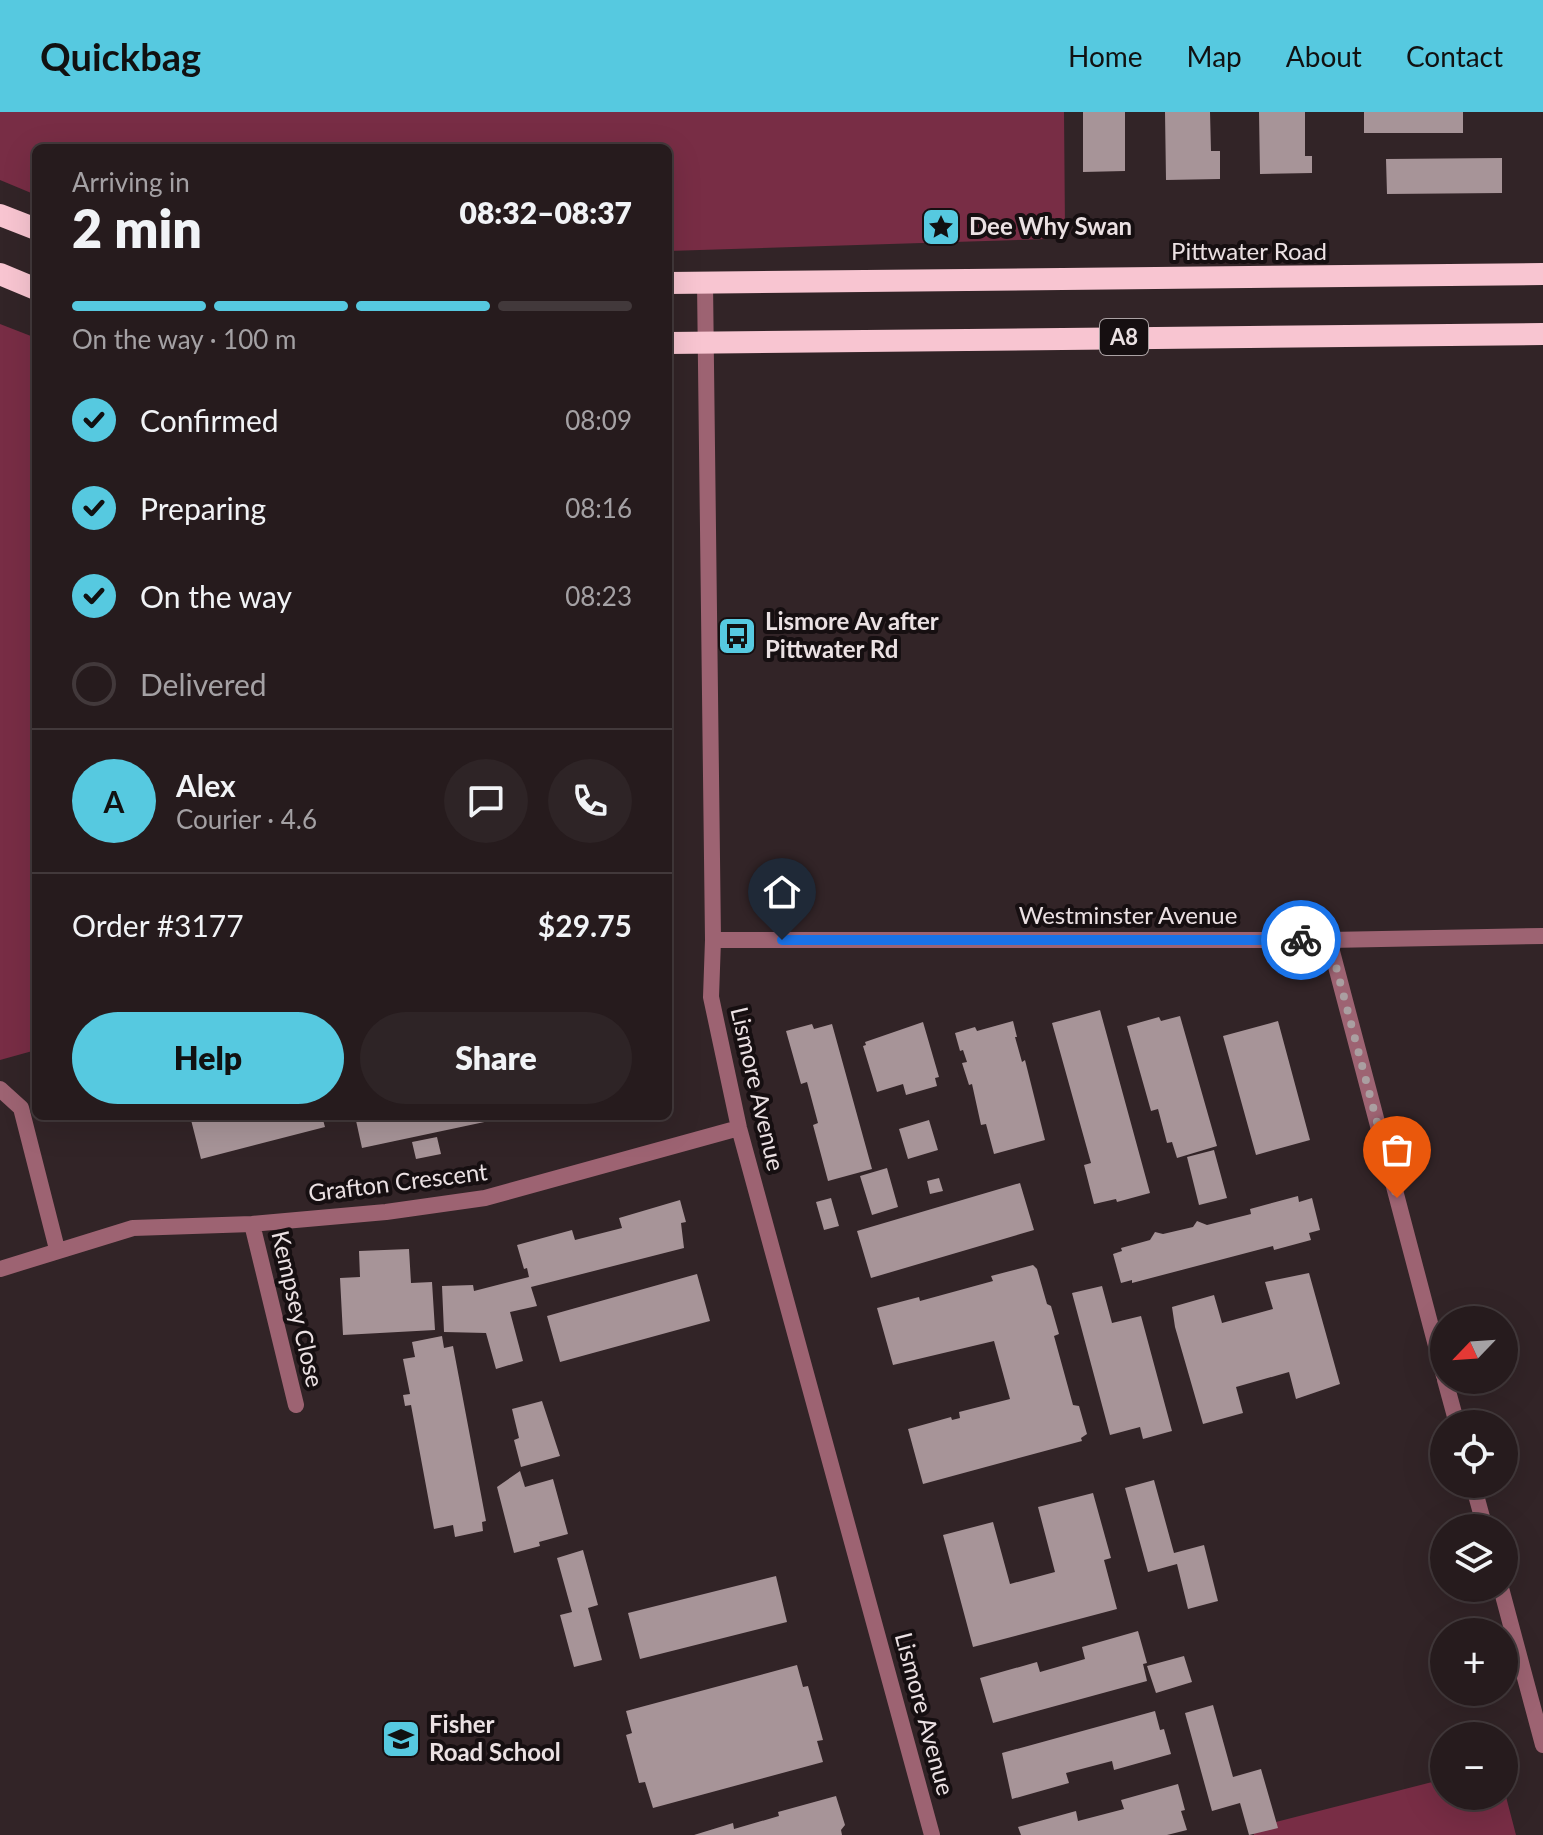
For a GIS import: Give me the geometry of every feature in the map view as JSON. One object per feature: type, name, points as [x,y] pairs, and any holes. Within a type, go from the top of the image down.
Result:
[{"type":"highway","points":[[0,215],[32,228]]},
{"type":"highway","points":[[0,274],[32,287]]},
{"type":"highway","name":"Pittwater Road","points":[[672,283],[1543,274]]},
{"type":"highway","name":"A8","points":[[672,343],[1543,334]]},
{"type":"street","name":"Lismore Avenue","points":[[705,283],[713,940],[711,997],[739,1128],[932,1835]]},
{"type":"street","name":"Westminster Avenue","points":[[713,940],[1329,940],[1543,936]]},
{"type":"street","points":[[1329,940],[1430,1321]]},
{"type":"street","points":[[0,1089],[21,1108],[57,1249]]},
{"type":"street","name":"Grafton Crescent","points":[[0,1269],[133,1228],[252,1224],[386,1212],[485,1198],[739,1128]]},
{"type":"street","name":"Kempsey Close","points":[[252,1224],[296,1405]]},
{"type":"street","points":[[1505,1602],[1543,1745]]},
{"type":"shaded area","points":[[0,112],[1064,112],[1065,229],[1048,239],[672,251],[672,144],[32,144],[32,193],[0,180]]},
{"type":"shaded area","points":[[0,324],[32,336],[32,1051],[0,1060]]},
{"type":"shaded area","points":[[1430,1783],[1430,1810],[1509,1810],[1516,1835],[1254,1835],[1252,1828]]},
{"type":"building","points":[[1083,112],[1125,112],[1125,171],[1083,172]]},
{"type":"building","points":[[1165,112],[1210,112],[1211,151],[1220,151],[1220,179],[1166,180]]},
{"type":"building","points":[[1259,112],[1305,112],[1305,156],[1312,156],[1312,173],[1260,174]]},
{"type":"building","points":[[1364,112],[1463,112],[1463,133],[1364,133]]},
{"type":"building","points":[[1502,158],[1502,193],[1387,194],[1386,159]]},
{"type":"building","points":[[1100,1010],[1150,1193],[1117,1202],[1116,1199],[1094,1204],[1084,1165],[1091,1163],[1052,1023]]},
{"type":"building","points":[[1180,1016],[1217,1146],[1177,1158],[1172,1142],[1167,1143],[1158,1109],[1151,1111],[1127,1026],[1159,1017],[1161,1021]]},
{"type":"building","points":[[1013,1021],[1045,1140],[994,1154],[986,1124],[981,1125],[972,1084],[969,1085],[962,1063],[967,1062],[955,1033],[975,1027],[977,1031]]},
{"type":"building","points":[[1278,1021],[1310,1140],[1256,1155],[1223,1036]]},
{"type":"building","points":[[923,1022],[939,1077],[935,1078],[937,1086],[906,1095],[903,1084],[877,1092],[863,1046],[865,1042]]},
{"type":"building","points":[[812,1024],[814,1029],[832,1024],[872,1169],[828,1181],[813,1125],[818,1123],[807,1082],[801,1084],[786,1031]]},
{"type":"building","points":[[191,1120],[323,1120],[325,1127],[201,1159]]},
{"type":"building","points":[[356,1120],[494,1120],[362,1148]]},
{"type":"building","points":[[929,1120],[938,1150],[908,1159],[899,1129]]},
{"type":"building","points":[[437,1137],[441,1154],[416,1159],[412,1142]]},
{"type":"building","points":[[1214,1150],[1227,1198],[1199,1205],[1187,1157]]},
{"type":"building","points":[[887,1168],[898,1207],[872,1215],[860,1176]]},
{"type":"building","points":[[939,1178],[943,1191],[930,1194],[927,1181]]},
{"type":"building","points":[[1020,1183],[1034,1230],[871,1278],[857,1231]]},
{"type":"building","points":[[1298,1196],[1299,1202],[1312,1198],[1320,1230],[1309,1233],[1311,1240],[1274,1250],[1273,1246],[1132,1283],[1132,1280],[1121,1283],[1113,1254],[1122,1251],[1121,1248],[1150,1240],[1155,1232],[1163,1234],[1193,1227],[1197,1221],[1207,1225],[1251,1214],[1250,1209]]},
{"type":"building","points":[[831,1198],[839,1226],[824,1230],[816,1202]]},
{"type":"building","points":[[680,1200],[686,1222],[681,1223],[684,1248],[531,1287],[537,1306],[510,1312],[523,1361],[496,1369],[486,1333],[444,1332],[442,1286],[473,1285],[474,1291],[529,1277],[517,1245],[572,1230],[575,1240],[622,1228],[619,1218]]},
{"type":"building","points":[[409,1249],[411,1283],[432,1282],[435,1330],[343,1335],[340,1278],[360,1277],[359,1251]]},
{"type":"building","points":[[1033,1265],[1037,1269],[1047,1304],[1051,1306],[1059,1334],[1054,1336],[1073,1405],[1079,1406],[1087,1434],[1081,1438],[1082,1441],[923,1484],[908,1429],[951,1417],[952,1420],[960,1418],[959,1412],[1010,1399],[994,1341],[893,1365],[877,1308],[919,1297],[920,1301],[993,1281],[991,1276]]},
{"type":"building","points":[[1309,1273],[1340,1384],[1296,1399],[1289,1372],[1236,1387],[1243,1413],[1203,1424],[1172,1307],[1214,1295],[1222,1323],[1273,1309],[1265,1282]]},
{"type":"building","points":[[697,1274],[710,1321],[560,1362],[547,1316]]},
{"type":"building","points":[[1102,1286],[1112,1323],[1141,1316],[1172,1431],[1143,1439],[1140,1427],[1110,1435],[1072,1293]]},
{"type":"building","points":[[442,1336],[444,1348],[453,1346],[486,1521],[482,1522],[483,1531],[455,1537],[453,1525],[434,1529],[411,1405],[405,1406],[403,1395],[410,1394],[403,1359],[415,1357],[412,1342]]},
{"type":"building","points":[[542,1401],[560,1456],[521,1467],[514,1440],[519,1438],[512,1409]]},
{"type":"building","points":[[520,1471],[525,1487],[553,1479],[568,1534],[514,1553],[497,1487]]},
{"type":"building","points":[[1154,1480],[1174,1553],[1204,1545],[1218,1601],[1188,1609],[1177,1564],[1148,1572],[1125,1488]]},
{"type":"building","points":[[1093,1493],[1111,1558],[1104,1560],[1117,1609],[973,1647],[943,1535],[993,1522],[1010,1584],[1055,1572],[1038,1507]]},
{"type":"building","points":[[583,1550],[598,1605],[588,1608],[602,1660],[574,1667],[560,1615],[572,1612],[557,1558]]},
{"type":"building","points":[[776,1576],[787,1622],[640,1659],[628,1613]]},
{"type":"building","points":[[1138,1631],[1147,1663],[1143,1664],[1147,1681],[993,1723],[980,1678],[1037,1662],[1040,1672],[1085,1659],[1082,1647]]},
{"type":"building","points":[[1184,1656],[1192,1682],[1156,1693],[1147,1666]]},
{"type":"building","points":[[797,1665],[803,1687],[808,1686],[823,1740],[817,1741],[823,1762],[653,1808],[645,1782],[639,1783],[626,1735],[632,1733],[626,1711]]},
{"type":"building","points":[[1213,1705],[1233,1777],[1261,1769],[1278,1828],[1249,1835],[1240,1803],[1212,1811],[1185,1713]]},
{"type":"building","points":[[1155,1711],[1171,1754],[1114,1770],[1112,1761],[1066,1773],[1069,1783],[1012,1799],[1002,1753]]},
{"type":"building","points":[[1178,1784],[1187,1830],[1167,1835],[1021,1835],[1018,1827],[1076,1811],[1078,1821],[1124,1809],[1121,1800]]},
{"type":"building","points":[[836,1796],[845,1825],[842,1835],[694,1835],[733,1823],[734,1829],[779,1816],[778,1812]]},
{"type":"way so far","points":[[1301,940],[1329,940],[1397,1198]]},
{"type":"place","name":"Dee Why Swan","points":[[941,227]]},
{"type":"place","name":"Lismore Av after Pittwater Rd","points":[[737,636]]},
{"type":"place","name":"Fisher Road School","points":[[401,1739]]},
{"type":"route","points":[[782,940],[1301,940]]}]
